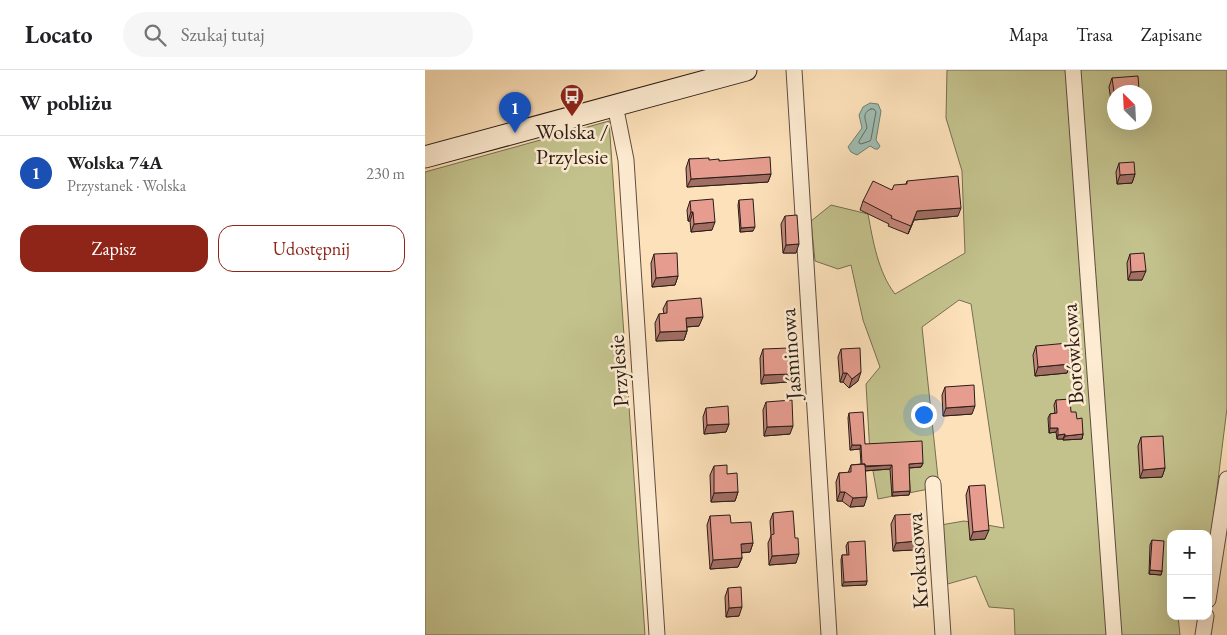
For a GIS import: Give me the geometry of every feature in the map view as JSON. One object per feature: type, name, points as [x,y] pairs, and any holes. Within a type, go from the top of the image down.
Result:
[{"type":"street","points":[[425,158],[746,70]]},
{"type":"street","name":"Jaśminowa","points":[[794,70],[829,635]]},
{"type":"street","name":"Borówkowa","points":[[1073,70],[1115,635]]},
{"type":"street","name":"Przylesie","points":[[615,105],[626,160],[657,635]]},
{"type":"street","points":[[1212,575],[1227,479]]},
{"type":"street","name":"Krokusowa","points":[[933,484],[943,635]]},
{"type":"street","points":[[1203,635],[1205,620]]},
{"type":"shaded area","points":[[947,70],[1227,70],[1227,408],[1212,530],[1167,530],[1167,620],[1178,620],[1180,635],[1015,635],[1014,609],[989,607],[976,576],[944,585],[935,526],[964,521],[1004,528],[971,304],[959,300],[922,327],[939,487],[878,499],[870,454],[866,384],[880,367],[863,320],[851,265],[838,269],[815,261],[811,221],[831,205],[868,214],[880,266],[895,294],[965,253],[962,171],[946,118]]},
{"type":"shaded area","points":[[609,121],[645,635],[425,635],[425,172]]},
{"type":"water","points":[[870,103],[878,104],[881,111],[876,140],[880,146],[878,149],[875,149],[870,146],[857,155],[851,152],[848,147],[862,128],[859,115],[863,107]]},
{"type":"building","points":[[1138,76],[1139,85],[1113,85],[1112,78]]},
{"type":"building","points":[[770,157],[771,174],[691,179],[689,159],[709,158],[709,160],[719,159],[719,161]]},
{"type":"building","points":[[1134,162],[1135,174],[1120,175],[1119,163]]},
{"type":"building","points":[[958,176],[961,208],[917,211],[911,226],[891,218],[892,216],[863,201],[873,181],[892,190],[894,185],[907,184],[907,181]]},
{"type":"building","points":[[713,199],[715,222],[694,224],[690,201]]},
{"type":"building","points":[[753,199],[755,227],[741,228],[739,200]]},
{"type":"building","points":[[797,215],[799,244],[786,245],[785,216]]},
{"type":"building","points":[[677,253],[678,276],[656,278],[654,254]]},
{"type":"building","points":[[1144,253],[1146,271],[1131,272],[1130,254]]},
{"type":"building","points":[[701,298],[703,317],[686,318],[687,331],[660,332],[659,314],[667,313],[667,301]]},
{"type":"building","points":[[1068,343],[1070,364],[1038,367],[1036,346]]},
{"type":"building","points":[[789,348],[790,374],[764,375],[763,349]]},
{"type":"building","points":[[860,348],[861,372],[852,379],[847,373],[843,373],[841,349]]},
{"type":"building","points":[[974,385],[975,406],[946,408],[945,387]]},
{"type":"building","points":[[1070,399],[1071,412],[1076,412],[1077,419],[1082,418],[1083,434],[1058,435],[1058,428],[1050,428],[1050,414],[1057,413],[1056,400]]},
{"type":"building","points":[[792,400],[793,426],[767,427],[766,402]]},
{"type":"building","points":[[728,406],[729,424],[707,425],[706,408]]},
{"type":"building","points":[[863,412],[865,444],[922,441],[923,463],[909,464],[910,491],[893,492],[892,465],[865,466],[865,464],[862,464],[861,445],[852,445],[849,413]]},
{"type":"building","points":[[1163,436],[1165,468],[1143,470],[1141,437]]},
{"type":"building","points":[[865,464],[867,497],[853,498],[845,492],[840,492],[839,473],[851,472],[851,465]]},
{"type":"building","points":[[727,465],[727,474],[737,473],[738,492],[714,493],[714,466]]},
{"type":"building","points":[[985,485],[989,530],[973,532],[969,486]]},
{"type":"building","points":[[793,511],[795,538],[798,538],[799,554],[772,556],[773,513]]},
{"type":"building","points":[[915,514],[917,541],[896,543],[895,515]]},
{"type":"building","points":[[730,515],[731,523],[751,522],[753,543],[741,544],[742,558],[713,560],[710,516]]},
{"type":"building","points":[[1152,540],[1164,541],[1162,571],[1150,570]]},
{"type":"building","points":[[865,541],[867,581],[844,582],[842,555],[849,555],[848,542]]},
{"type":"building","points":[[741,587],[742,607],[729,608],[728,588]]},
{"type":"place","name":"Wolska / Przylesie","points":[[572,117]]},
{"type":"place","name":"Wolska 74A","points":[[515,133]]}]
